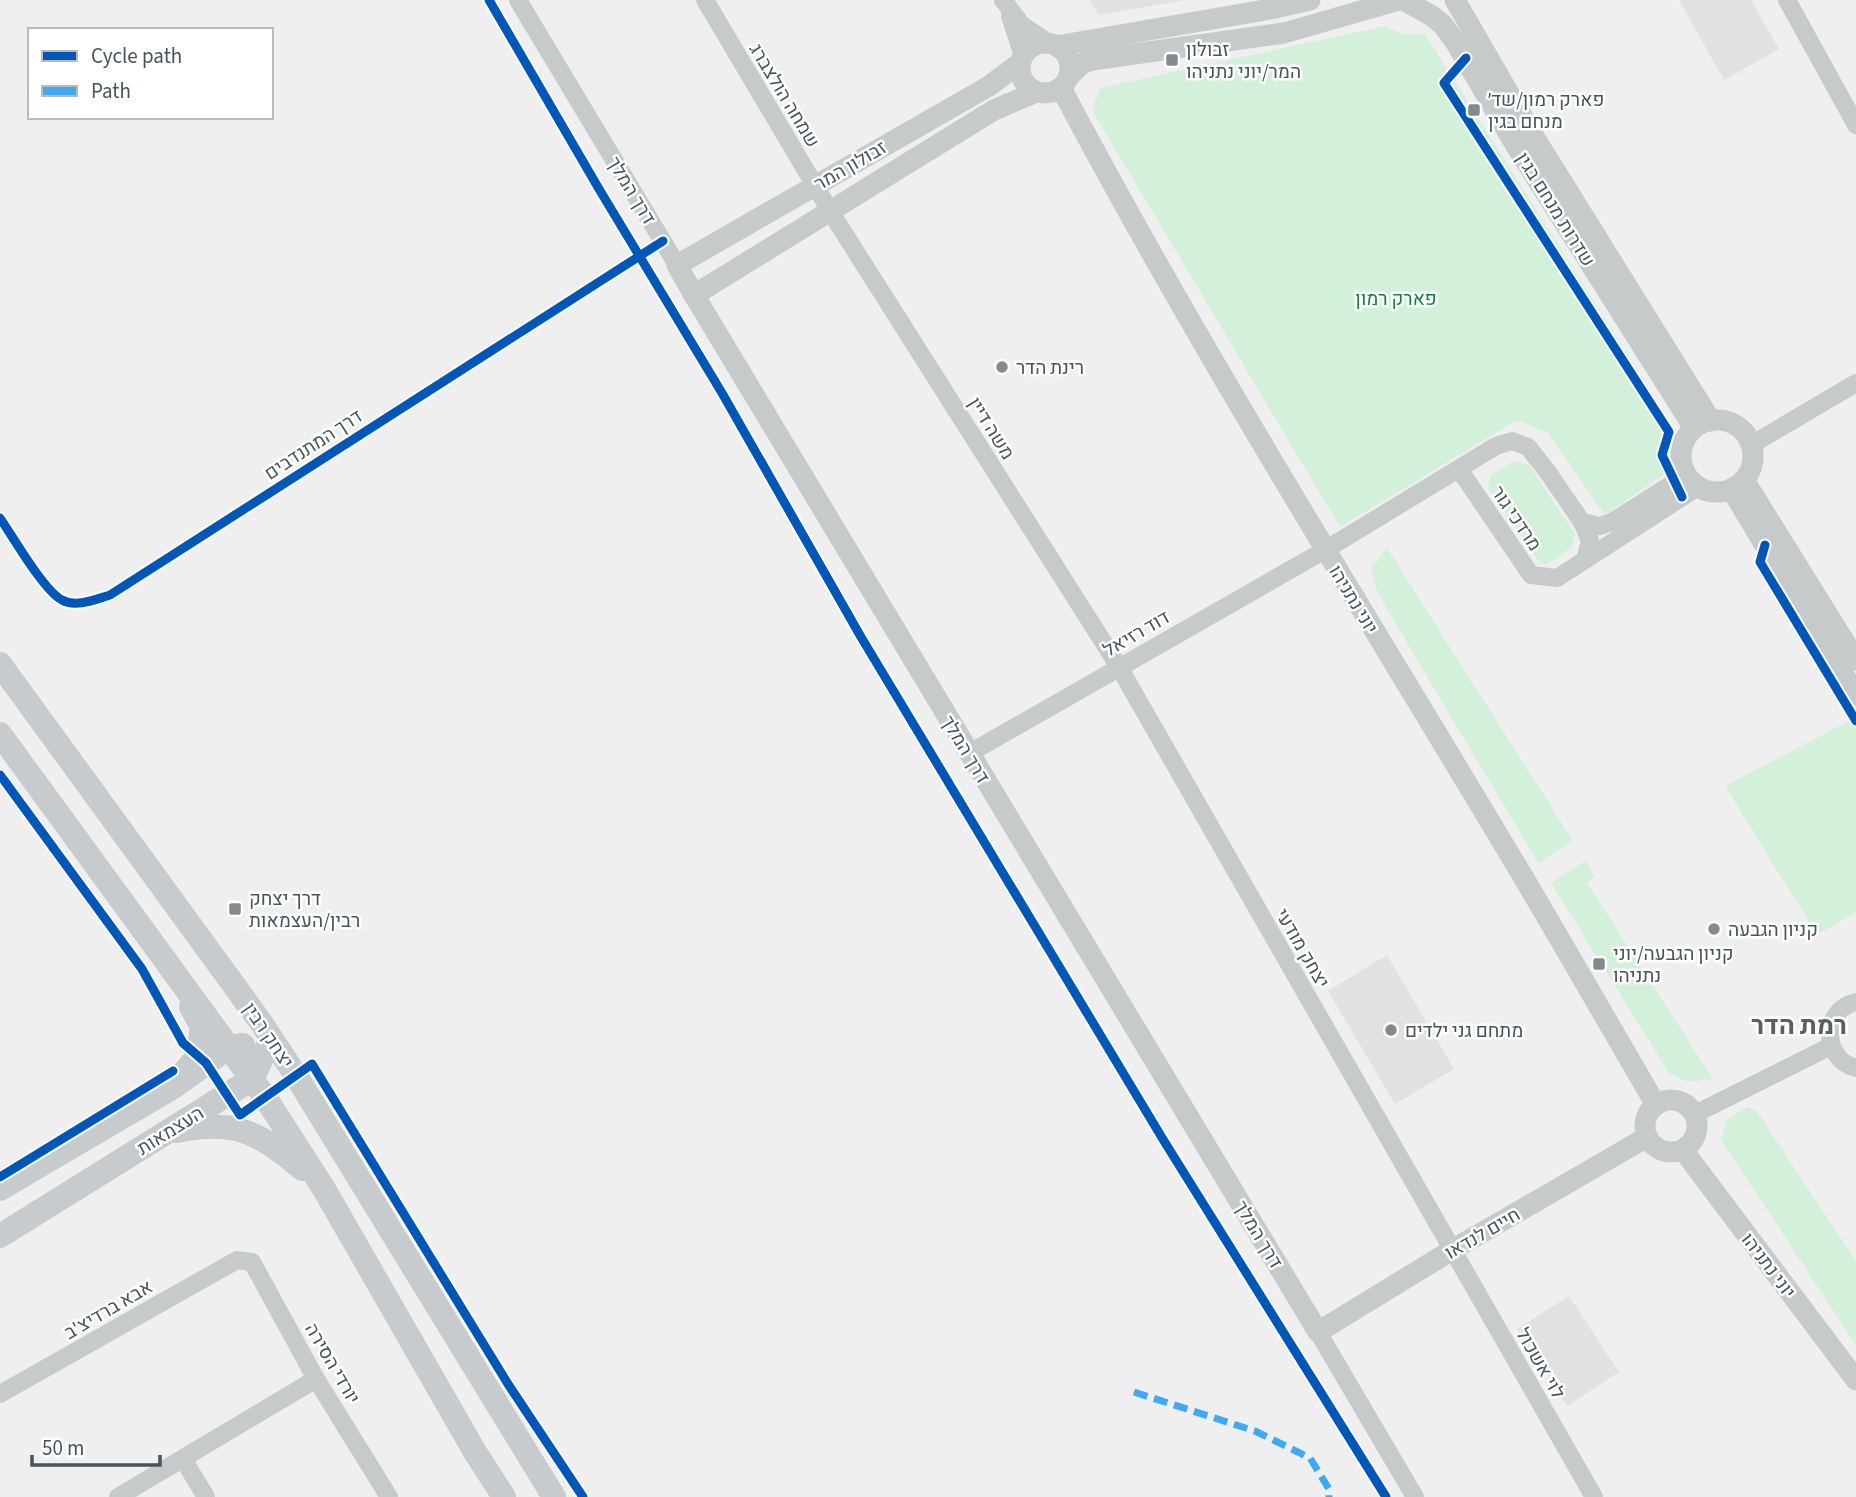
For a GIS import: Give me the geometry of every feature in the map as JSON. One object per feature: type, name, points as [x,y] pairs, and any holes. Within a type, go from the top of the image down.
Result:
[{"type":"main road","name":"יצחק רבין","points":[[0,664],[252,1010],[303,1086],[554,1497]]},
{"type":"main road","name":"יצחק רבין","points":[[0,734],[252,1079],[324,1189],[503,1497]]},
{"type":"main road","points":[[172,1088],[198,1056],[202,1027],[174,975]]},
{"type":"main road","name":"העצמאות","points":[[0,1188],[172,1088],[229,1047],[271,1039]]},
{"type":"main road","points":[[252,1079],[271,1039]]},
{"type":"main road","name":"העצמאות","points":[[0,1236],[252,1079]]},
{"type":"main road","points":[[162,1134],[200,1126],[241,1129],[277,1147],[324,1189]]},
{"type":"street","name":"דרך המלך","points":[[518,0],[1415,1497]]},
{"type":"street","name":"שמחה הולצברג","points":[[705,0],[830,211]]},
{"type":"street","points":[[1021,59],[1034,46],[1272,9],[1310,0]]},
{"type":"street","points":[[1004,3],[1021,59],[1019,70],[1024,83],[1035,92],[1044,94],[1065,82],[1083,63],[1092,60],[1284,33],[1409,0]]},
{"type":"street","name":"שדרות מנחם בגין","points":[[1409,0],[1443,25],[1456,43],[1513,141],[1703,425]]},
{"type":"street","name":"שדרות מנחם בגין","points":[[1455,0],[1703,425]]},
{"type":"street","points":[[1787,0],[1856,125]]},
{"type":"street","points":[[1004,3],[1022,25],[1067,55],[1070,69],[1065,82]]},
{"type":"street","name":"זבולון המר","points":[[677,265],[989,86],[1021,59]]},
{"type":"street","name":"יוני נתניהו","points":[[1065,82],[1132,222],[1656,1104]]},
{"type":"street","name":"זבולון המר","points":[[694,295],[994,110],[1035,92]]},
{"type":"street","name":"משה דיין","points":[[830,211],[1119,667]]},
{"type":"street","points":[[1751,444],[1856,383]]},
{"type":"street","points":[[1731,423],[1740,428],[1751,444],[1751,469],[1738,484],[1720,492],[1708,491],[1692,481],[1681,455],[1683,445],[1703,425],[1731,423]]},
{"type":"street","points":[[1325,550],[1496,446],[1512,441],[1528,447],[1582,522],[1590,541],[1585,560]]},
{"type":"street","name":"מרדכי גור","points":[[1460,469],[1531,575],[1557,578],[1692,481]]},
{"type":"street","points":[[1582,522],[1600,526],[1612,522],[1692,481]]},
{"type":"street","points":[[1738,484],[1856,660]]},
{"type":"street","points":[[1738,484],[1856,695]]},
{"type":"street","name":"דוד רזיאל","points":[[968,754],[1325,550]]},
{"type":"street","name":"יצחק מודעי","points":[[1119,667],[1452,1250]]},
{"type":"street","points":[[1856,1002],[1841,1009],[1834,1017],[1829,1036],[1831,1046],[1842,1062],[1856,1068]]},
{"type":"street","points":[[1695,1114],[1831,1046]]},
{"type":"street","points":[[1681,1101],[1695,1114],[1698,1128],[1696,1137],[1683,1150],[1669,1153],[1660,1150],[1647,1138],[1646,1120],[1656,1104],[1681,1101]]},
{"type":"street","name":"חיים לנדאו","points":[[1318,1332],[1452,1250],[1647,1138]]},
{"type":"street","name":"יוני נתניהו","points":[[1683,1150],[1856,1380]]},
{"type":"street","name":"לוי אשכול","points":[[1452,1250],[1594,1497]]},
{"type":"street","name":"יורדי הסירה","points":[[237,1260],[252,1262],[316,1379],[389,1497]]},
{"type":"street","name":"אבא ברדיצ'ב","points":[[0,1394],[237,1260]]},
{"type":"street","points":[[118,1497],[316,1379]]},
{"type":"street","points":[[183,1459],[206,1497]]},
{"type":"shaded area","points":[[1089,0],[1184,0],[1099,15]]},
{"type":"shaded area","points":[[1679,0],[1751,0],[1779,49],[1724,80]]},
{"type":"shaded area","name":"מתחם גני ילדים","points":[[1387,955],[1454,1069],[1395,1104],[1328,991]]},
{"type":"shaded area","points":[[1569,1296],[1619,1372],[1567,1406],[1517,1329]]},
{"type":"green space","name":"פארק רמון","points":[[1385,26],[1405,35],[1425,34],[1676,431],[1667,451],[1669,471],[1605,515],[1547,432],[1517,420],[1340,527],[1092,110],[1100,88]]},
{"type":"green space","points":[[1513,461],[1529,465],[1575,534],[1572,548],[1546,565],[1540,563],[1488,488],[1490,476]]},
{"type":"green space","points":[[1387,548],[1573,841],[1538,863],[1377,592],[1371,568]]},
{"type":"green space","points":[[1851,720],[1856,728],[1856,912],[1817,935],[1725,786]]},
{"type":"green space","points":[[1585,861],[1595,877],[1587,883],[1713,1079],[1688,1082],[1669,1073],[1551,883]]},
{"type":"green space","points":[[1746,1107],[1756,1110],[1856,1261],[1856,1345],[1721,1140],[1726,1121]]},
{"type":"marked path","points":[[1134,1392],[1255,1431],[1310,1458],[1329,1489],[1329,1497]]},
{"type":"cycle path","points":[[489,0],[722,393],[861,637],[1164,1141],[1386,1497]]},
{"type":"cycle path","points":[[1466,58],[1444,83],[1669,432],[1662,455],[1682,497]]},
{"type":"cycle path","name":"דרך המתנדבים","points":[[0,518],[38,575],[62,600],[80,603],[110,595],[663,241]]},
{"type":"cycle path","points":[[1765,545],[1760,562],[1856,721]]},
{"type":"cycle path","points":[[0,775],[142,969],[183,1043],[206,1063],[240,1115],[312,1064],[508,1384],[583,1497]]},
{"type":"cycle path","points":[[0,1177],[173,1071]]},
{"type":"place","name":"זבולון המר/יוני נתניהו","points":[[1172,60]]},
{"type":"place","name":"פארק רמון/שד׳ מנחם בגין","points":[[1474,110]]},
{"type":"place","name":"רינת הדר","points":[[1002,367]]},
{"type":"place","name":"דרך יצחק רבין/העצמאות","points":[[235,909]]},
{"type":"place","name":"קניון הגבעה","points":[[1714,929]]},
{"type":"place","name":"קניון הגבעה/יוני נתניהו","points":[[1599,964]]},
{"type":"place","name":"מתחם גני ילדים","points":[[1391,1030]]},
{"type":"district","name":"רמת הדר","points":[[1799,1025]]}]
